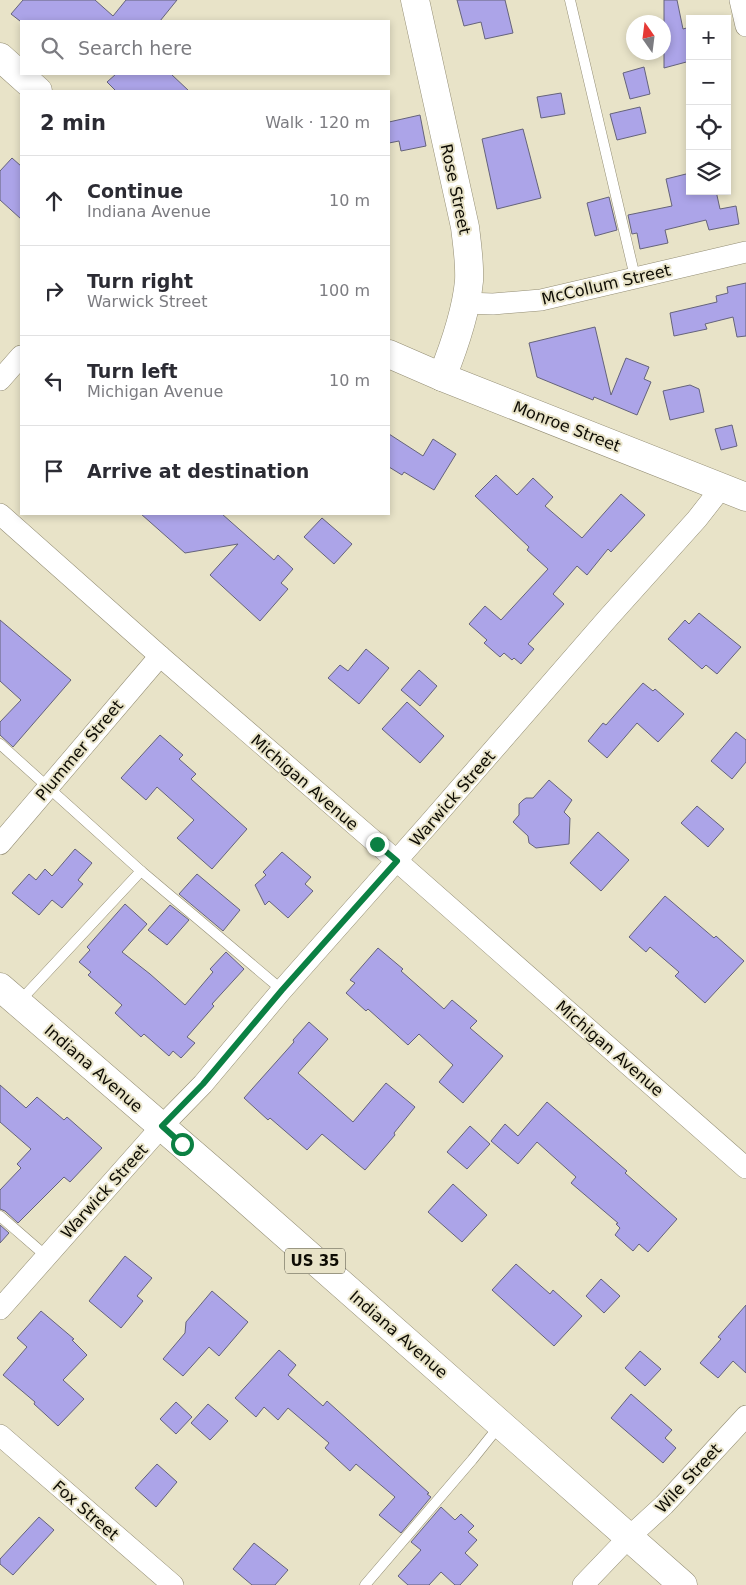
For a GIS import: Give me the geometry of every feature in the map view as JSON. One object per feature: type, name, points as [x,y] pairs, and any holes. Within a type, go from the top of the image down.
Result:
[{"type":"main road","name":"Rose Street","points":[[415,0],[465,227],[469,253],[469,280],[465,303],[452,352],[442,378]]},
{"type":"main road","points":[[0,57],[20,75]]},
{"type":"main road","points":[[20,75],[37,90]]},
{"type":"main road","name":"Monroe Street","points":[[390,354],[442,378],[734,492]]},
{"type":"main road","name":"Indiana Avenue","points":[[9,995],[162,1126],[683,1585]]},
{"type":"street","points":[[740,0],[746,26]]},
{"type":"street","name":"McCollum Street","points":[[465,303],[493,304],[541,300],[746,252]]},
{"type":"street","points":[[0,380],[20,357]]},
{"type":"street","name":"Warwick Street","points":[[0,1308],[162,1126],[203,1084],[282,990],[697,519],[734,492]]},
{"type":"street","name":"Michigan Avenue","points":[[0,514],[746,1168]]},
{"type":"street","name":"Plummer Street","points":[[0,844],[160,656]]},
{"type":"street","name":"Wile Street","points":[[583,1585],[628,1538],[664,1506],[746,1416]]},
{"type":"street","name":"Fox Street","points":[[0,1435],[173,1585]]},
{"type":"lane","points":[[570,0],[635,277]]},
{"type":"lane","points":[[0,744],[141,871],[282,990]]},
{"type":"lane","points":[[9,995],[141,871]]},
{"type":"lane","points":[[0,1216],[46,1256]]},
{"type":"lane","points":[[364,1585],[472,1460],[500,1424]]},
{"type":"building","points":[[23,0],[95,0],[113,16],[126,0],[177,0],[161,20],[20,21],[11,14]]},
{"type":"building","points":[[457,0],[505,0],[513,33],[485,39],[481,22],[464,26]]},
{"type":"building","points":[[664,0],[677,0],[683,29],[686,28],[686,62],[664,68],[664,60],[671,60],[671,15],[664,15]]},
{"type":"building","points":[[644,67],[650,94],[630,99],[623,73]]},
{"type":"building","points":[[115,75],[172,75],[188,90],[115,90],[107,82]]},
{"type":"building","points":[[561,93],[565,114],[541,118],[537,97]]},
{"type":"building","points":[[640,107],[646,133],[617,140],[610,114]]},
{"type":"building","points":[[420,115],[426,146],[401,151],[399,141],[390,143],[390,122]]},
{"type":"building","points":[[523,129],[541,198],[497,209],[482,139]]},
{"type":"building","points":[[12,158],[20,165],[20,218],[0,200],[0,171]]},
{"type":"building","points":[[686,174],[686,195],[717,195],[720,209],[736,206],[739,224],[709,230],[706,220],[665,230],[668,243],[640,249],[637,233],[632,234],[628,215],[672,206],[666,179]]},
{"type":"building","points":[[609,197],[617,230],[595,236],[587,203]]},
{"type":"building","points":[[746,283],[746,336],[737,337],[733,317],[705,324],[707,329],[674,336],[670,313],[717,302],[716,296],[728,293],[727,287]]},
{"type":"building","points":[[595,327],[611,395],[626,358],[649,367],[644,379],[651,382],[637,415],[594,397],[593,400],[537,377],[529,343]]},
{"type":"building","points":[[690,385],[699,389],[704,412],[670,420],[663,391]]},
{"type":"building","points":[[732,425],[737,446],[721,450],[715,429]]},
{"type":"building","points":[[390,435],[423,456],[433,439],[456,454],[434,490],[404,472],[402,475],[390,468]]},
{"type":"building","points":[[496,475],[517,495],[533,478],[553,497],[545,506],[582,538],[621,494],[645,515],[611,552],[608,549],[587,575],[577,566],[553,594],[564,604],[528,644],[534,649],[521,664],[514,658],[512,660],[504,653],[500,657],[484,643],[487,640],[469,624],[485,606],[501,620],[548,569],[527,550],[529,547],[475,496]]},
{"type":"building","points":[[142,515],[223,515],[274,560],[278,555],[293,569],[281,583],[288,589],[260,621],[210,575],[238,544],[185,553]]},
{"type":"building","points":[[322,518],[352,544],[334,564],[304,537]]},
{"type":"building","points":[[699,613],[741,647],[717,674],[706,665],[702,669],[668,639],[685,620],[689,624]]},
{"type":"building","points":[[0,620],[71,680],[13,747],[0,735],[0,722],[21,700],[0,681]]},
{"type":"building","points":[[366,649],[389,668],[359,704],[328,678],[340,665],[348,671]]},
{"type":"building","points":[[419,670],[437,686],[420,706],[401,690]]},
{"type":"building","points":[[643,683],[653,691],[655,689],[684,714],[658,742],[637,723],[607,758],[588,741],[603,723],[606,725]]},
{"type":"building","points":[[407,702],[444,736],[420,763],[382,729]]},
{"type":"building","points":[[736,732],[746,740],[746,762],[732,779],[711,761]]},
{"type":"building","points":[[160,735],[183,755],[179,759],[196,774],[191,779],[247,829],[212,869],[177,838],[194,820],[157,787],[146,800],[121,778]]},
{"type":"building","points":[[549,780],[572,800],[564,812],[570,818],[569,844],[536,848],[529,843],[528,836],[513,822],[519,815],[519,804],[526,798],[533,798]]},
{"type":"building","points":[[697,806],[724,829],[708,847],[681,823]]},
{"type":"building","points":[[598,832],[629,860],[601,891],[570,863]]},
{"type":"building","points":[[75,849],[92,863],[78,880],[83,884],[62,908],[52,900],[39,915],[12,893],[29,874],[36,880],[45,869],[52,876]]},
{"type":"building","points":[[282,852],[311,877],[305,884],[313,891],[288,918],[269,901],[265,905],[255,885],[266,875],[263,872]]},
{"type":"building","points":[[197,874],[240,910],[223,931],[179,894]]},
{"type":"building","points":[[665,896],[714,938],[716,936],[744,961],[705,1003],[675,976],[679,972],[650,947],[646,952],[629,937]]},
{"type":"building","points":[[125,904],[147,924],[122,952],[185,1005],[213,972],[210,969],[226,952],[244,969],[212,1004],[214,1006],[187,1037],[195,1043],[181,1058],[173,1051],[169,1056],[144,1034],[141,1037],[115,1013],[122,1005],[88,975],[91,972],[79,962],[90,950],[87,947]]},
{"type":"building","points":[[170,905],[189,920],[167,945],[148,930]]},
{"type":"building","points":[[378,948],[403,969],[401,971],[444,1009],[452,1000],[477,1021],[470,1028],[503,1056],[463,1103],[439,1082],[453,1065],[419,1034],[408,1045],[368,1009],[366,1011],[346,993],[355,983],[350,980]]},
{"type":"building","points":[[309,1022],[328,1039],[298,1073],[353,1122],[386,1083],[415,1107],[394,1133],[395,1135],[365,1170],[322,1134],[307,1150],[270,1118],[268,1120],[244,1098],[294,1042],[293,1040]]},
{"type":"building","points":[[0,1085],[26,1108],[37,1097],[64,1120],[67,1117],[102,1148],[70,1182],[64,1177],[18,1223],[0,1209],[0,1190],[21,1168],[17,1164],[31,1149],[0,1122]]},
{"type":"building","points":[[547,1102],[627,1171],[625,1173],[677,1219],[648,1252],[639,1244],[633,1251],[615,1235],[620,1228],[616,1224],[618,1223],[571,1183],[576,1177],[537,1142],[518,1164],[491,1141],[505,1124],[518,1136]]},
{"type":"building","points":[[470,1126],[490,1144],[467,1169],[447,1152]]},
{"type":"building","points":[[453,1184],[487,1215],[462,1242],[428,1212]]},
{"type":"building","points":[[0,1225],[9,1233],[0,1243]]},
{"type":"building","points":[[125,1256],[152,1278],[137,1296],[143,1301],[121,1328],[89,1301]]},
{"type":"building","points":[[516,1264],[550,1294],[553,1290],[582,1316],[554,1346],[492,1290]]},
{"type":"building","points":[[601,1279],[620,1296],[604,1313],[586,1296]]},
{"type":"building","points":[[212,1291],[248,1322],[219,1356],[209,1347],[183,1376],[163,1359],[185,1333],[186,1322]]},
{"type":"building","points":[[746,1305],[746,1373],[733,1361],[718,1378],[700,1363],[721,1339],[718,1337]]},
{"type":"building","points":[[41,1311],[74,1339],[72,1340],[87,1355],[63,1380],[84,1399],[58,1426],[34,1404],[35,1402],[3,1375],[27,1347],[17,1338]]},
{"type":"building","points":[[279,1350],[296,1365],[288,1375],[323,1406],[327,1401],[429,1493],[427,1494],[431,1497],[401,1533],[379,1515],[395,1497],[356,1464],[350,1471],[325,1448],[329,1443],[288,1408],[278,1420],[264,1407],[256,1417],[235,1398]]},
{"type":"building","points":[[640,1351],[661,1369],[645,1386],[625,1368]]},
{"type":"building","points":[[631,1394],[672,1430],[665,1438],[676,1448],[663,1463],[611,1418]]},
{"type":"building","points":[[176,1402],[192,1417],[176,1434],[160,1419]]},
{"type":"building","points":[[208,1404],[228,1421],[210,1440],[191,1423]]},
{"type":"building","points":[[157,1464],[177,1482],[156,1507],[135,1488]]},
{"type":"building","points":[[441,1507],[455,1520],[461,1514],[474,1526],[468,1532],[477,1540],[465,1553],[478,1565],[460,1585],[455,1585],[441,1572],[429,1585],[408,1585],[398,1576],[421,1550],[411,1542]]},
{"type":"building","points":[[39,1517],[54,1530],[13,1575],[0,1564],[0,1559]]},
{"type":"building","points":[[254,1543],[288,1570],[275,1585],[252,1585],[233,1569]]},
{"type":"route","points":[[182,1144],[162,1126],[203,1084],[282,990],[397,861],[377,844]]}]
